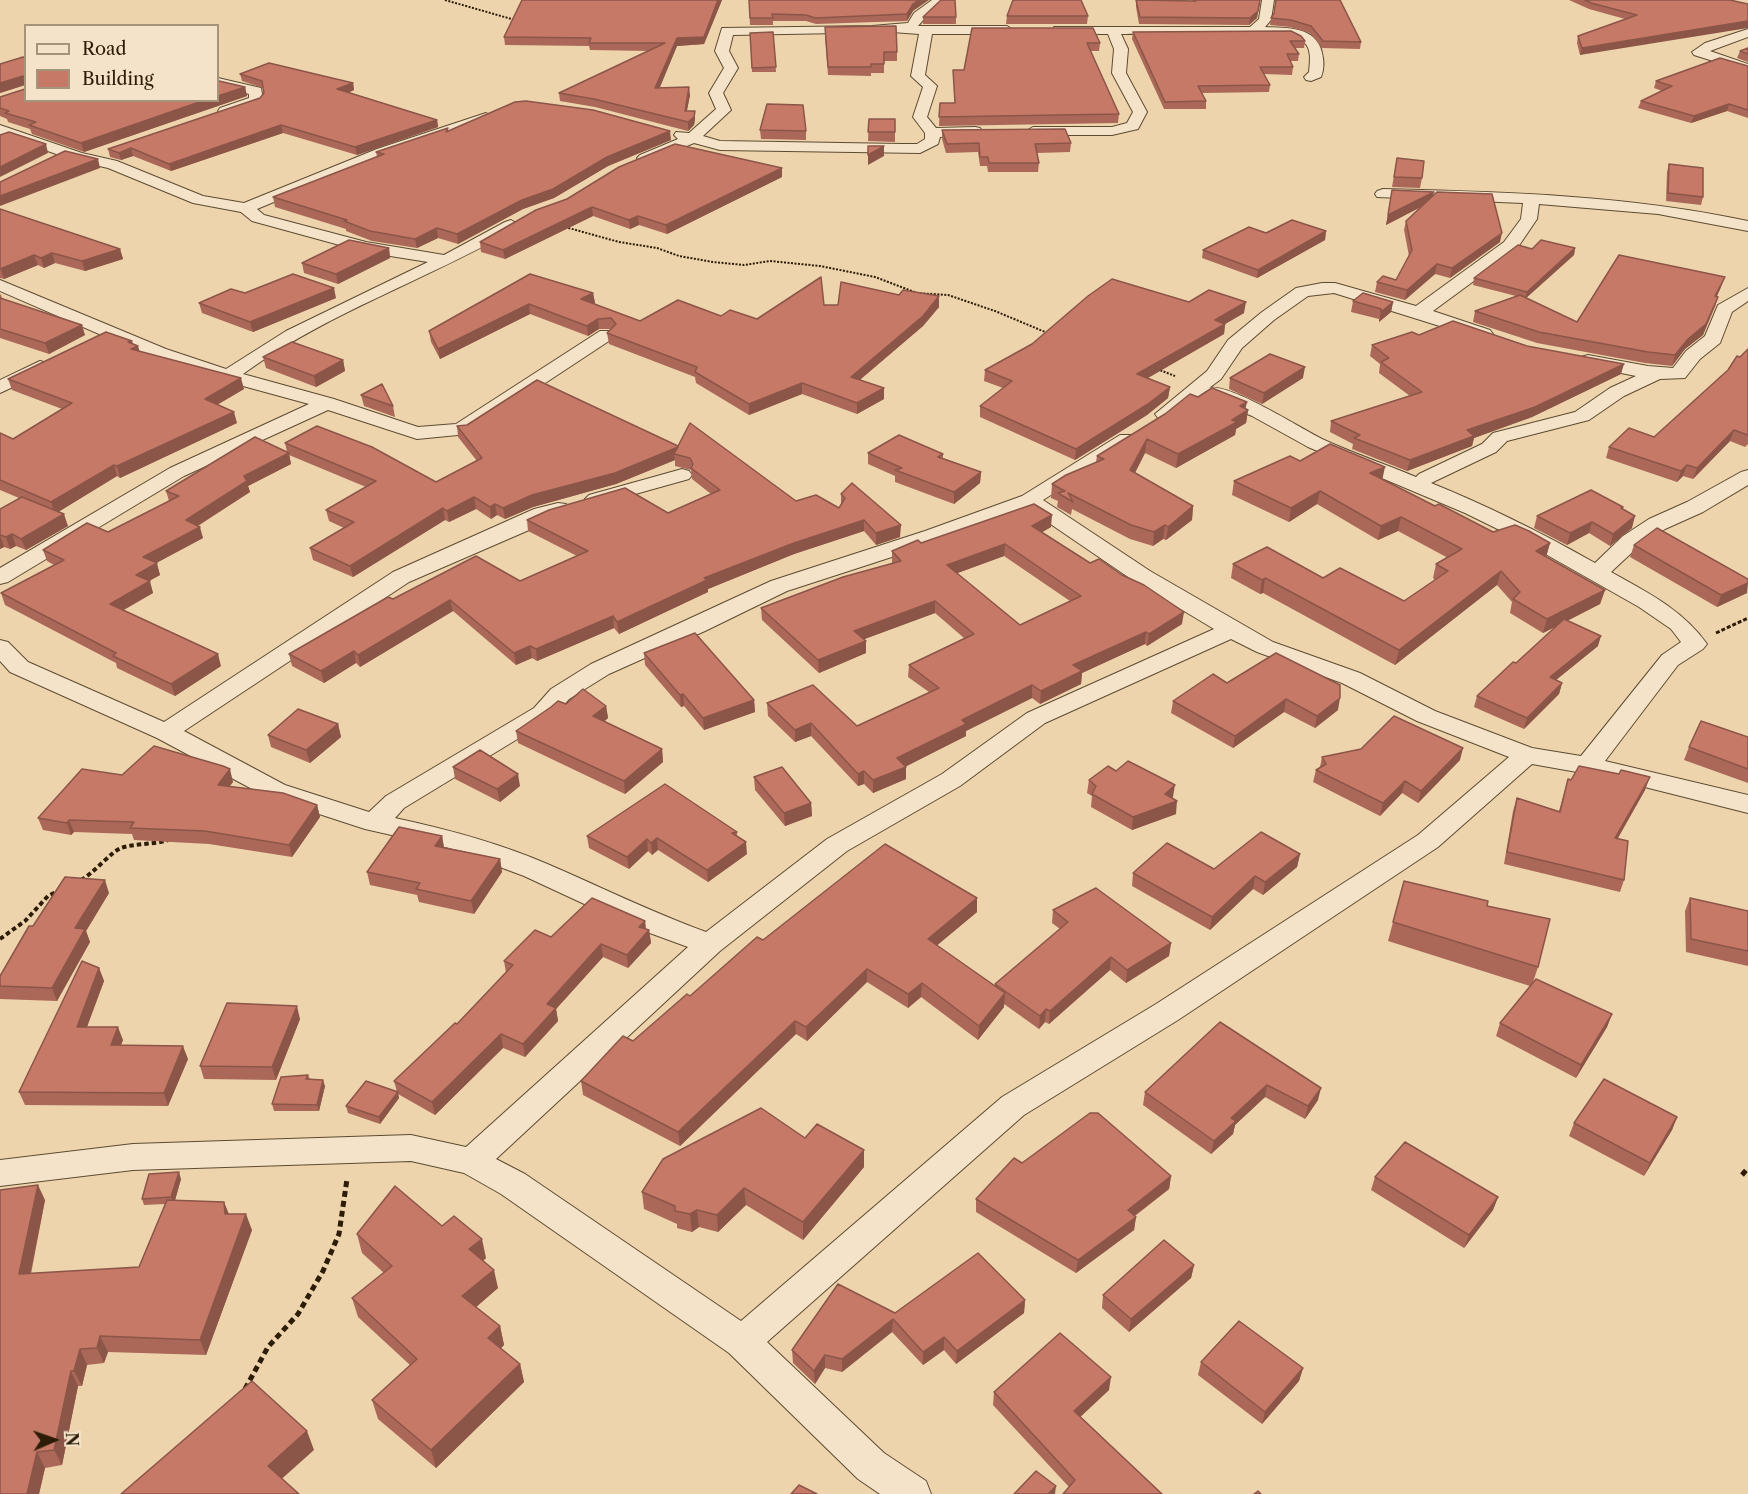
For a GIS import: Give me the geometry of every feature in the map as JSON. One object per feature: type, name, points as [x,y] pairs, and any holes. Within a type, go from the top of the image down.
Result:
[{"type":"street","points":[[873,30],[912,26],[919,16],[939,0]]},
{"type":"street","points":[[1253,31],[1265,20],[1268,0]]},
{"type":"street","points":[[661,130],[720,145],[920,148],[933,141],[932,133],[920,117],[930,86],[918,76],[926,30]]},
{"type":"street","points":[[634,163],[692,138],[724,110],[716,93],[731,68],[722,51],[727,32],[1022,30]]},
{"type":"street","points":[[1045,30],[1303,33],[1311,40],[1318,62],[1316,74],[1311,77]]},
{"type":"street","points":[[1019,131],[1112,131],[1133,126],[1140,112],[1119,72],[1121,49],[1113,30]]},
{"type":"street","points":[[1748,33],[1699,52],[1748,68]]},
{"type":"street","points":[[213,115],[256,100],[256,91],[219,82]]},
{"type":"street","points":[[246,208],[382,152],[466,125],[504,109]]},
{"type":"street","points":[[0,129],[66,153],[112,164],[141,174],[199,200],[246,208],[258,218],[365,247],[445,260]]},
{"type":"street","points":[[932,133],[985,130]]},
{"type":"street","points":[[86,158],[117,148]]},
{"type":"street","points":[[45,163],[66,153]]},
{"type":"street","points":[[1383,194],[1609,204],[1748,225]]},
{"type":"street","points":[[1420,312],[1510,246],[1529,219],[1531,199]]},
{"type":"street","points":[[228,376],[252,357],[332,314],[445,260],[530,214]]},
{"type":"street","points":[[0,285],[167,356],[228,376],[327,403],[417,434],[461,430],[606,335]]},
{"type":"street","points":[[374,823],[395,802],[543,713],[560,694],[600,669],[779,586],[933,536],[1029,500],[1155,421],[1200,387],[1214,375],[1246,333],[1302,292],[1335,288],[1420,312],[1504,341]]},
{"type":"street","points":[[1614,394],[1607,379],[1579,360],[1678,374],[1693,355],[1713,339],[1724,309],[1748,293]]},
{"type":"street","points":[[90,342],[111,332]]},
{"type":"street","points":[[0,387],[60,357]]},
{"type":"street","points":[[1426,478],[1489,448],[1500,436],[1582,416],[1614,394],[1659,372]]},
{"type":"street","points":[[1200,387],[1258,412],[1315,443],[1473,508],[1598,573],[1679,624],[1695,644],[1670,660],[1591,761]]},
{"type":"street","points":[[0,577],[177,472],[327,403]]},
{"type":"street","points":[[166,732],[401,577],[542,514],[682,475]]},
{"type":"street","points":[[1598,573],[1631,541],[1657,524],[1695,507],[1748,476]]},
{"type":"street","points":[[1029,500],[1142,576],[1232,630],[1265,647],[1351,678],[1426,716],[1527,756],[1605,769],[1748,804]]},
{"type":"street","points":[[472,1161],[710,944],[837,846],[951,780],[1036,718],[1232,630]]},
{"type":"street","points":[[0,647],[19,667],[166,732],[276,791],[374,823],[455,840],[534,869],[646,921],[710,944]]},
{"type":"street","points":[[742,1342],[1013,1106],[1167,1012],[1428,841],[1527,756]]},
{"type":"street","points":[[0,1173],[133,1156],[369,1149],[411,1148],[472,1161],[513,1184],[742,1342],[871,1466],[912,1494]]},
{"type":"path","points":[[445,0],[521,22]]},
{"type":"path","points":[[530,214],[619,242],[657,248],[679,256],[744,265],[770,261],[820,266],[874,277],[917,293],[948,295],[1054,335]]},
{"type":"path","points":[[1157,369],[1200,387]]},
{"type":"path","points":[[1692,640],[1725,630],[1748,618]]},
{"type":"path","points":[[75,883],[92,874],[120,848],[153,846],[170,839]]},
{"type":"path","points":[[0,939],[25,921],[48,896],[66,887]]},
{"type":"path","points":[[240,1399],[268,1347],[298,1314],[323,1271],[339,1234],[345,1183],[369,1149]]},
{"type":"path","points":[[1742,1175],[1748,1168]]},
{"type":"building","points":[[522,0],[718,0],[704,37],[677,38],[655,88],[689,87],[685,111],[695,111],[694,117],[688,122],[594,99],[559,93],[665,43],[589,43],[591,38],[504,37]]},
{"type":"building","points":[[749,0],[919,0],[913,4],[907,14],[815,18],[806,15],[772,14],[773,18],[750,18]]},
{"type":"building","points":[[941,0],[955,0],[956,17],[923,17]]},
{"type":"building","points":[[1013,0],[1081,0],[1088,16],[1007,16]]},
{"type":"building","points":[[1136,0],[1260,0],[1258,11],[1250,18],[1140,17]]},
{"type":"building","points":[[1276,0],[1340,0],[1361,42],[1323,41],[1311,26],[1291,20],[1271,18]]},
{"type":"building","points":[[1585,0],[1730,0],[1748,4],[1748,21],[1582,48],[1578,36],[1637,15]]},
{"type":"building","points":[[896,26],[897,52],[884,52],[884,64],[871,64],[871,67],[828,67],[825,27]]},
{"type":"building","points":[[972,28],[1093,28],[1100,43],[1087,43],[1119,114],[939,117],[940,103],[955,103],[953,70],[964,70]]},
{"type":"building","points":[[1291,31],[1305,41],[1290,41],[1299,54],[1287,54],[1293,67],[1260,67],[1270,85],[1198,86],[1206,101],[1165,102],[1133,32]]},
{"type":"building","points":[[773,32],[776,67],[752,68],[750,33]]},
{"type":"building","points":[[1748,48],[1748,54],[1740,51]]},
{"type":"building","points":[[24,57],[24,77],[0,83],[0,64]]},
{"type":"building","points":[[1720,58],[1748,66],[1748,110],[1729,104],[1694,116],[1641,101],[1672,86],[1656,81]]},
{"type":"building","points":[[269,63],[353,83],[337,89],[437,120],[355,147],[281,125],[169,164],[131,148],[119,153],[108,149],[260,98],[264,93],[262,81],[240,74]]},
{"type":"building","points":[[219,81],[245,87],[219,96]]},
{"type":"building","points":[[24,89],[24,102],[199,102],[81,143],[29,125],[36,122],[5,113],[9,111],[0,108],[0,97]]},
{"type":"building","points":[[526,101],[593,110],[670,131],[607,157],[553,189],[522,200],[457,234],[437,228],[415,239],[370,231],[344,221],[347,220],[273,197],[384,154],[376,152],[448,128],[446,132],[515,102]]},
{"type":"building","points":[[767,104],[803,105],[806,131],[760,130]]},
{"type":"building","points":[[869,119],[895,119],[895,132],[868,132]]},
{"type":"building","points":[[1065,129],[1071,143],[1035,144],[1039,163],[989,163],[988,157],[980,157],[979,143],[947,144],[942,130]]},
{"type":"building","points":[[9,132],[46,144],[0,167],[0,135]]},
{"type":"building","points":[[675,144],[782,168],[666,225],[638,216],[629,220],[592,207],[503,250],[480,242],[536,210],[567,199],[619,167]]},
{"type":"building","points":[[868,146],[884,146],[868,155]]},
{"type":"building","points":[[65,151],[98,159],[0,196],[0,182]]},
{"type":"building","points":[[1397,158],[1424,161],[1422,178],[1394,177]]},
{"type":"building","points":[[1669,164],[1703,168],[1703,197],[1668,193]]},
{"type":"building","points":[[1392,190],[1434,192],[1388,215]]},
{"type":"building","points":[[1437,192],[1492,194],[1502,233],[1452,268],[1437,264],[1407,290],[1377,282],[1383,276],[1396,280],[1412,250],[1406,221]]},
{"type":"building","points":[[0,209],[120,249],[82,261],[52,253],[41,258],[34,255],[0,269]]},
{"type":"building","points":[[1292,220],[1326,231],[1258,270],[1203,250],[1249,227],[1266,233]]},
{"type":"building","points":[[349,240],[389,248],[336,274],[302,263]]},
{"type":"building","points":[[1541,240],[1575,248],[1527,292],[1474,278],[1518,245],[1532,249]]},
{"type":"building","points":[[1619,255],[1725,277],[1715,296],[1718,297],[1706,324],[1688,339],[1675,355],[1539,332],[1475,311],[1520,295],[1577,322]]},
{"type":"building","points":[[293,274],[334,288],[250,322],[199,303],[231,289],[245,293]]},
{"type":"building","points":[[530,274],[593,293],[581,299],[640,321],[678,300],[721,316],[730,310],[757,319],[821,277],[824,305],[838,305],[841,282],[899,295],[903,290],[939,296],[923,316],[851,377],[884,388],[857,403],[802,383],[749,404],[695,372],[697,367],[607,333],[616,324],[611,318],[598,319],[587,326],[529,304],[438,349],[429,331]]},
{"type":"building","points":[[1112,279],[1189,302],[1209,290],[1246,302],[1215,320],[1225,324],[1137,374],[1170,387],[1148,404],[1076,449],[980,406],[1012,381],[985,370],[1032,344],[1088,296]]},
{"type":"building","points":[[1363,293],[1393,302],[1381,312],[1381,309],[1353,301]]},
{"type":"building","points":[[0,298],[82,325],[45,343],[0,329]]},
{"type":"building","points":[[1453,321],[1527,346],[1624,364],[1535,407],[1467,430],[1474,436],[1410,460],[1354,438],[1360,435],[1331,421],[1422,392],[1381,362],[1389,358],[1372,345],[1412,332],[1419,335]]},
{"type":"building","points":[[106,332],[132,341],[128,342],[138,346],[131,349],[241,378],[205,399],[234,412],[117,466],[114,465],[51,502],[0,480],[0,433],[13,439],[72,403],[8,379]]},
{"type":"building","points":[[292,342],[343,360],[314,376],[263,357]]},
{"type":"building","points":[[1748,349],[1748,435],[1734,430],[1697,468],[1687,465],[1681,471],[1609,447],[1629,428],[1654,437],[1728,370],[1737,356],[1740,357]]},
{"type":"building","points":[[1270,354],[1305,367],[1264,393],[1230,378]]},
{"type":"building","points":[[537,380],[678,446],[690,423],[796,501],[816,495],[839,508],[845,498],[841,494],[852,483],[901,525],[876,533],[864,520],[794,543],[704,578],[707,580],[617,622],[613,616],[536,649],[530,646],[514,653],[450,600],[358,655],[354,651],[321,671],[289,654],[388,597],[393,599],[476,556],[520,581],[588,551],[527,520],[549,510],[625,488],[668,513],[720,490],[691,468],[693,464],[690,458],[674,454],[678,447],[615,473],[532,495],[503,508],[495,504],[490,507],[474,497],[447,511],[443,508],[350,566],[310,548],[354,522],[326,510],[376,481],[285,443],[317,426],[372,447],[436,482],[482,458],[457,426],[467,425]]},
{"type":"building","points":[[382,384],[393,406],[361,395]]},
{"type":"building","points":[[1212,388],[1247,402],[1240,406],[1248,410],[1232,420],[1237,422],[1178,454],[1147,439],[1130,470],[1193,506],[1168,527],[1165,525],[1154,532],[1131,525],[1068,493],[1073,502],[1058,493],[1065,491],[1052,484],[1066,475],[1104,459],[1097,456],[1165,414],[1190,394],[1198,397]]},
{"type":"building","points":[[899,435],[943,454],[938,457],[981,472],[954,492],[895,470],[902,468],[868,453]]},
{"type":"building","points":[[255,437],[289,453],[244,476],[247,481],[186,520],[200,527],[143,557],[157,563],[136,575],[150,581],[110,604],[218,654],[171,684],[113,656],[116,653],[1,593],[64,560],[43,550],[87,523],[108,532],[179,496],[166,491]]},
{"type":"building","points":[[1330,444],[1385,467],[1370,473],[1435,506],[1439,504],[1493,532],[1515,525],[1529,531],[1550,543],[1536,551],[1605,590],[1547,619],[1513,599],[1520,592],[1501,571],[1399,650],[1265,578],[1262,580],[1233,564],[1267,547],[1323,578],[1340,568],[1404,601],[1448,571],[1436,564],[1462,549],[1401,517],[1381,526],[1320,491],[1291,508],[1234,481],[1290,456],[1300,461]]},
{"type":"building","points":[[1591,490],[1635,516],[1613,534],[1592,522],[1570,533],[1537,516]]},
{"type":"building","points":[[22,497],[64,514],[21,539],[12,534],[6,537],[0,535],[0,509]]},
{"type":"building","points":[[1034,504],[1052,515],[1032,526],[1090,563],[1099,559],[1184,612],[1149,634],[1146,632],[1073,665],[1082,671],[1041,691],[1032,685],[962,720],[966,724],[897,758],[906,767],[873,780],[864,771],[858,774],[811,723],[795,730],[767,703],[813,685],[857,726],[939,688],[909,665],[974,634],[935,601],[854,631],[866,641],[818,660],[761,608],[843,577],[901,561],[892,551],[918,540],[921,543]],"holes":[[[1005,544],[1081,596],[1020,625],[947,565]]]},
{"type":"building","points":[[1657,528],[1748,579],[1748,583],[1721,595],[1634,545]]},
{"type":"building","points":[[1564,619],[1601,636],[1550,677],[1562,683],[1527,718],[1477,696],[1513,662],[1516,663]]},
{"type":"building","points":[[695,633],[754,700],[703,718],[644,653]]},
{"type":"building","points":[[1276,653],[1340,685],[1340,698],[1317,716],[1286,699],[1235,736],[1173,701],[1213,674],[1227,683]]},
{"type":"building","points":[[583,689],[606,706],[593,716],[662,749],[624,781],[516,731],[558,701],[566,704]]},
{"type":"building","points":[[298,709],[338,724],[306,750],[268,735]]},
{"type":"building","points":[[1394,716],[1463,748],[1421,791],[1405,781],[1383,803],[1316,770],[1326,764],[1322,757],[1361,749]]},
{"type":"building","points":[[1701,721],[1748,737],[1748,769],[1689,747]]},
{"type":"building","points":[[154,746],[230,769],[218,785],[283,793],[317,805],[289,845],[205,831],[130,828],[134,822],[69,820],[67,823],[38,818],[82,769],[122,775]]},
{"type":"building","points":[[480,750],[518,774],[497,789],[453,767]]},
{"type":"building","points":[[1128,761],[1175,785],[1165,794],[1177,801],[1133,817],[1092,794],[1096,786],[1089,780],[1108,766],[1116,771]]},
{"type":"building","points":[[1579,766],[1619,774],[1621,770],[1650,777],[1615,838],[1628,841],[1624,880],[1507,852],[1517,798],[1560,812],[1568,779],[1571,780]]},
{"type":"building","points":[[782,767],[811,803],[784,813],[754,777]]},
{"type":"building","points":[[665,784],[737,832],[732,833],[746,842],[707,870],[657,838],[651,843],[647,839],[627,857],[587,836]]},
{"type":"building","points":[[399,827],[442,836],[435,846],[500,859],[471,901],[416,889],[420,883],[367,872]]},
{"type":"building","points":[[1261,832],[1300,854],[1265,882],[1255,876],[1212,917],[1133,873],[1167,843],[1214,869]]},
{"type":"building","points":[[885,844],[977,898],[928,939],[1005,993],[979,1026],[922,983],[908,994],[867,969],[806,1027],[795,1021],[678,1132],[581,1081],[623,1036],[633,1041],[687,994],[690,996],[757,937],[763,940]]},
{"type":"building","points":[[65,877],[105,880],[75,928],[85,929],[52,988],[0,986],[0,976],[29,926],[33,926]]},
{"type":"building","points":[[1404,881],[1488,901],[1487,906],[1550,919],[1538,967],[1393,922]]},
{"type":"building","points":[[1096,888],[1171,943],[1127,970],[1111,957],[1050,1011],[1046,1009],[1040,1016],[995,984],[1068,922],[1053,910]]},
{"type":"building","points":[[592,898],[645,921],[639,927],[649,930],[627,955],[601,944],[547,1004],[556,1008],[523,1044],[501,1034],[432,1102],[394,1081],[455,1023],[457,1024],[513,965],[504,961],[535,930],[551,937]]},
{"type":"building","points":[[1690,898],[1748,911],[1748,951],[1691,939]]},
{"type":"building","points":[[82,961],[99,968],[77,1027],[118,1027],[111,1045],[183,1046],[164,1093],[19,1092]]},
{"type":"building","points":[[1536,979],[1612,1014],[1581,1065],[1500,1023]]},
{"type":"building","points":[[227,1003],[297,1006],[272,1067],[200,1066]]},
{"type":"building","points":[[1220,1022],[1321,1088],[1308,1106],[1267,1085],[1231,1118],[1236,1121],[1214,1141],[1145,1092]]},
{"type":"building","points":[[308,1075],[306,1079],[323,1080],[317,1105],[272,1104],[281,1077]]},
{"type":"building","points":[[1604,1079],[1677,1117],[1650,1163],[1574,1123]]},
{"type":"building","points":[[366,1081],[398,1092],[379,1117],[346,1106]]},
{"type":"building","points":[[761,1108],[805,1138],[817,1124],[864,1150],[803,1222],[744,1188],[717,1215],[697,1210],[690,1214],[675,1211],[675,1206],[642,1192],[663,1159]]},
{"type":"building","points":[[1090,1113],[1098,1113],[1171,1176],[1128,1210],[1136,1217],[1078,1260],[976,1199],[1014,1158],[1022,1163]]},
{"type":"building","points":[[1405,1142],[1498,1197],[1469,1235],[1375,1177]]},
{"type":"building","points":[[179,1172],[171,1197],[142,1199],[149,1174]]},
{"type":"building","points":[[38,1185],[19,1274],[139,1267],[167,1200],[224,1202],[225,1214],[246,1214],[200,1340],[100,1336],[97,1348],[80,1349],[74,1371],[71,1371],[54,1450],[37,1452],[27,1494],[0,1494],[0,1190]]},
{"type":"building","points":[[395,1186],[442,1226],[454,1216],[482,1239],[469,1249],[494,1270],[462,1296],[500,1326],[488,1338],[520,1364],[431,1450],[372,1400],[417,1359],[352,1298],[392,1266],[357,1234]]},
{"type":"building","points":[[1164,1240],[1194,1265],[1131,1319],[1103,1295]]},
{"type":"building","points":[[978,1253],[1025,1300],[957,1351],[944,1337],[923,1352],[893,1319],[842,1359],[825,1355],[814,1371],[792,1350],[838,1284],[895,1313]]},
{"type":"building","points":[[1239,1321],[1303,1368],[1265,1412],[1201,1362]]},
{"type":"building","points":[[1060,1333],[1111,1377],[1074,1411],[1162,1494],[1063,1494],[1075,1480],[994,1392]]},
{"type":"building","points":[[252,1381],[307,1431],[268,1466],[299,1494],[121,1494]]},
{"type":"building","points":[[1036,1471],[1056,1486],[1048,1494],[1014,1494]]},
{"type":"building","points":[[799,1485],[817,1494],[791,1494]]}]
